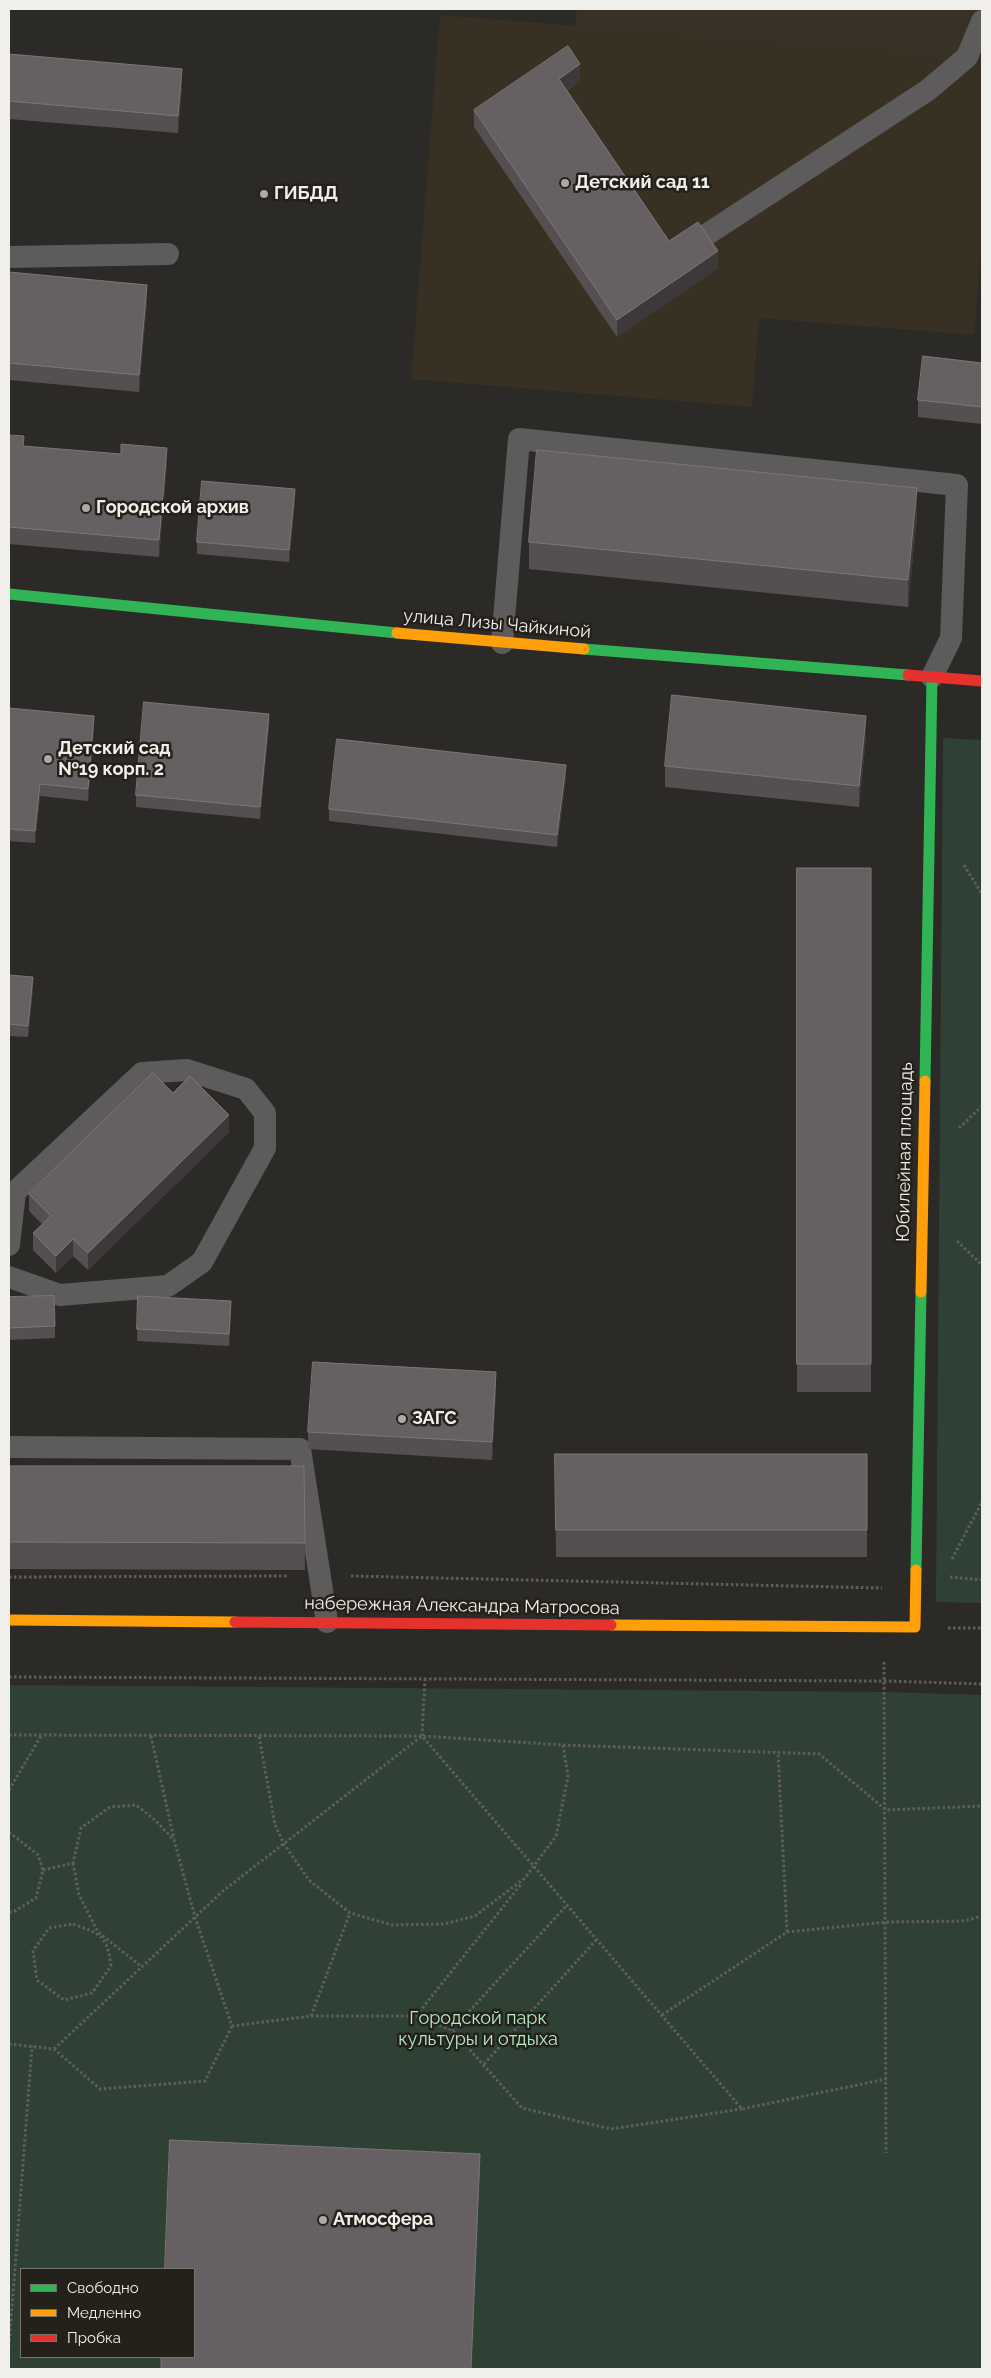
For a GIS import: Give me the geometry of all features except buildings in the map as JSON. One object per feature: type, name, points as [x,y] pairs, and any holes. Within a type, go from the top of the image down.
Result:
[{"type":"street","name":"улица Лизы Чайкиной","points":[[9,594],[502,643],[982,681]]},
{"type":"street","name":"Юбилейная площадь","points":[[915,1627],[932,677]]},
{"type":"street","name":"набережная Александра Матросова","points":[[9,1620],[915,1627]]},
{"type":"lane","points":[[709,233],[928,90],[967,57],[982,21]]},
{"type":"lane","points":[[9,257],[168,254]]},
{"type":"lane","points":[[502,643],[519,438],[957,485],[951,638],[932,677]]},
{"type":"lane","points":[[9,1245],[15,1192],[142,1073],[187,1070],[246,1089],[265,1113],[265,1148],[202,1262],[168,1286],[60,1295],[9,1276]]},
{"type":"lane","points":[[9,1447],[300,1449],[327,1622]]},
{"type":"path","points":[[9,1577],[319,1576],[915,1589]]},
{"type":"path","points":[[883,1627],[886,1810],[886,2154]]},
{"type":"path","points":[[9,1677],[885,1681],[982,1684]]},
{"type":"path","points":[[424,1679],[422,1736],[742,2109]]},
{"type":"path","points":[[9,1735],[422,1736],[563,1745],[819,1754],[886,1810],[982,1806]]},
{"type":"path","points":[[9,1790],[41,1735]]},
{"type":"path","points":[[9,2044],[54,2049],[100,2089],[205,2080],[232,2026],[195,1917],[174,1840],[151,1735]]},
{"type":"path","points":[[259,1736],[275,1825],[284,1844],[309,1880],[350,1913],[392,1926],[444,1924],[474,1916],[525,1878]]},
{"type":"path","points":[[54,2049],[223,1891],[422,1736]]},
{"type":"path","points":[[416,2016],[535,1867],[556,1836],[568,1776],[563,1745]]},
{"type":"path","points":[[778,1752],[788,1932]]},
{"type":"path","points":[[142,1966],[98,1932],[73,1924],[49,1928],[33,1951],[37,1980],[64,2000],[92,1993],[112,1966],[109,1948],[98,1932],[79,1895],[73,1863],[81,1828],[110,1807],[136,1805],[155,1820],[174,1840]]},
{"type":"path","points":[[9,1832],[38,1855],[43,1870],[36,1898],[13,1912],[9,1912]]},
{"type":"path","points":[[43,1870],[73,1863]]},
{"type":"path","points":[[452,2030],[567,1905]]},
{"type":"path","points":[[311,2016],[350,1913]]},
{"type":"path","points":[[662,2015],[788,1932],[886,1922],[964,1920],[982,1916]]},
{"type":"path","points":[[484,2064],[597,1939]]},
{"type":"path","points":[[232,2026],[311,2016],[416,2016],[452,2030],[522,2108],[611,2129],[742,2109],[886,2079]]},
{"type":"path","points":[[9,2346],[32,2046]]},
{"type":"shaded area","points":[[577,9],[982,9],[982,58],[575,26]]},
{"type":"shaded area","points":[[440,15],[982,58],[982,239],[974,335],[759,318],[752,407],[411,379]]},
{"type":"green space","points":[[943,738],[982,740],[982,1603],[936,1602]]},
{"type":"green space","name":"Городской парк культуры и отдыха","points":[[9,1685],[887,1692],[982,1695],[982,2369],[9,2369]]},
{"type":"traffic: fast","points":[[9,594],[397,633]]},
{"type":"traffic: fast","points":[[584,649],[908,675]]},
{"type":"traffic: fast","points":[[925,1081],[932,677]]},
{"type":"traffic: fast","points":[[916,1570],[921,1292]]},
{"type":"traffic: slow","points":[[397,633],[584,649]]},
{"type":"traffic: slow","points":[[921,1292],[925,1081]]},
{"type":"traffic: slow","points":[[611,1625],[915,1627],[916,1570]]},
{"type":"traffic: slow","points":[[9,1620],[235,1622]]},
{"type":"traffic: jam","points":[[908,675],[982,681]]},
{"type":"traffic: jam","points":[[235,1622],[611,1625]]},
{"type":"place","name":"Детский сад 11","points":[[565,183]]},
{"type":"place","name":"ГИБДД","points":[[264,194]]},
{"type":"place","name":"Городской архив","points":[[86,508]]},
{"type":"place","name":"Детский сад №19 корп. 2","points":[[48,759]]},
{"type":"place","name":"ЗАГС","points":[[402,1419]]},
{"type":"place","name":"Атмосфера","points":[[323,2220]]}]
